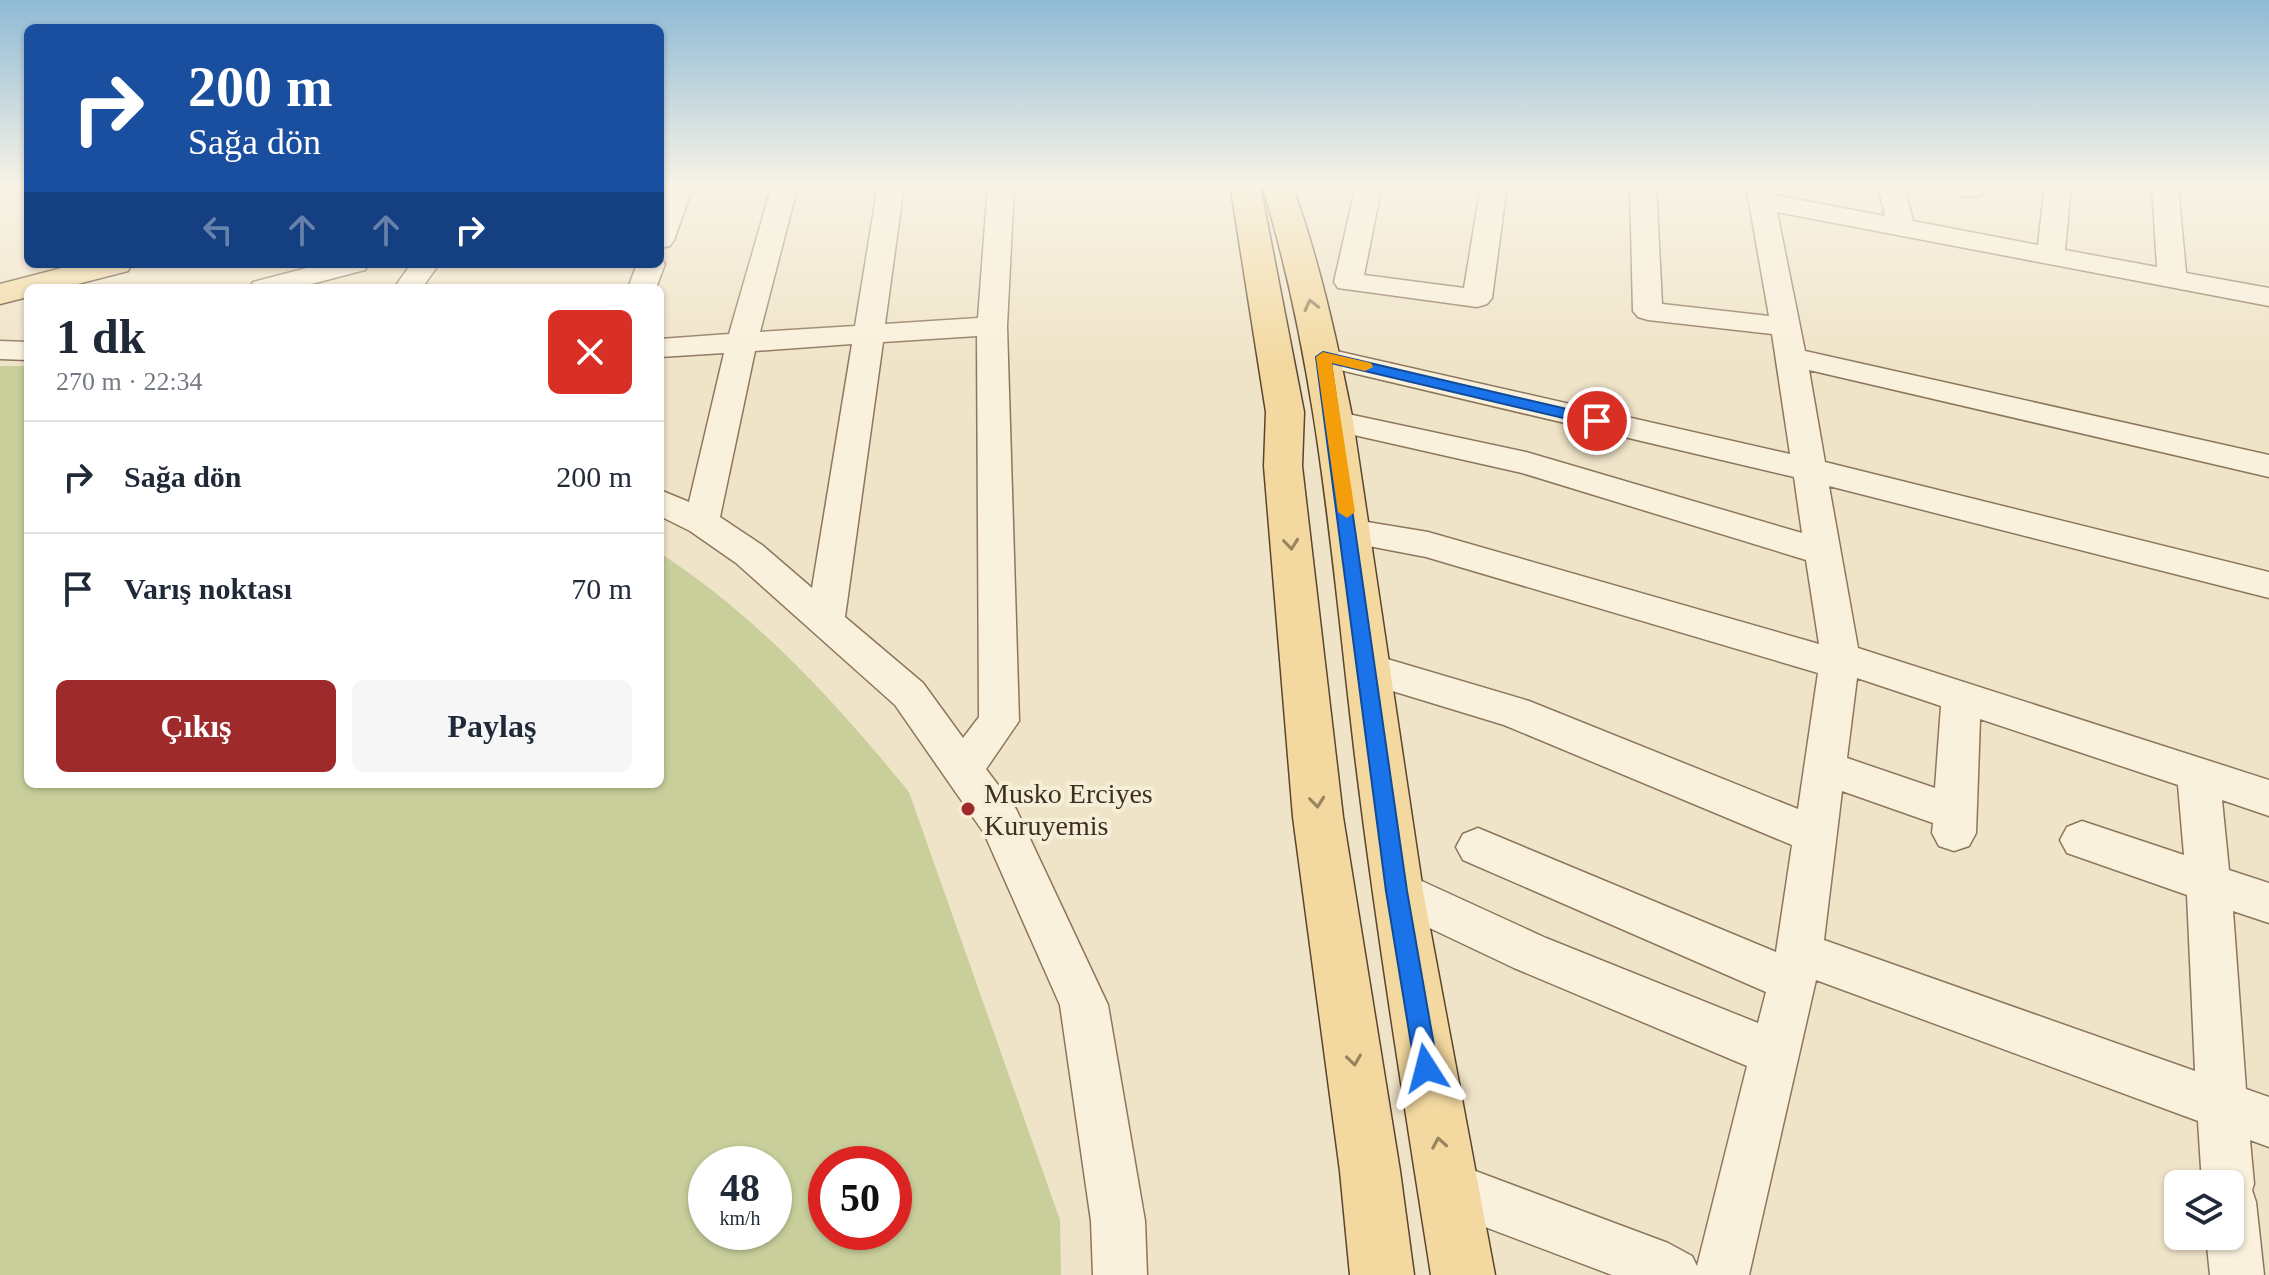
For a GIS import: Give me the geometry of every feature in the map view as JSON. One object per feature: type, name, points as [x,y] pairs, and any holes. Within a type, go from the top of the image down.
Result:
[{"type":"main road","points":[[1272,244],[1285,412],[1283,466],[1318,817],[1382,1275]]},
{"type":"main road","points":[[1285,244],[1323,357],[1397,891],[1463,1275]]},
{"type":"main road","points":[[39,284],[101,268]]},
{"type":"main road","points":[[0,294],[24,288]]},
{"type":"street","points":[[702,522],[742,342],[769,244]]},
{"type":"street","points":[[826,620],[883,244]]},
{"type":"street","points":[[963,769],[999,721],[992,326],[997,244]]},
{"type":"street","points":[[1356,244],[1348,282],[1477,298],[1485,244]]},
{"type":"street","points":[[1645,244],[1648,311],[1788,342],[2269,466]]},
{"type":"street","points":[[1722,1275],[1796,967],[1840,660],[1770,244]]},
{"type":"street","points":[[1996,244],[2269,297]]},
{"type":"street","points":[[2051,254],[2052,244]]},
{"type":"street","points":[[2169,244],[2172,278]]},
{"type":"street","points":[[277,284],[338,268]]},
{"type":"street","points":[[664,348],[992,326]]},
{"type":"street","points":[[0,350],[24,351]]},
{"type":"street","points":[[1323,357],[1810,470],[2269,585]]},
{"type":"street","points":[[1334,421],[1526,463],[1823,552]]},
{"type":"street","points":[[664,504],[702,522],[749,554],[909,694],[1001,822],[1084,1005],[1118,1221],[1120,1275]]},
{"type":"street","points":[[1349,531],[1428,545],[1616,602],[1840,660],[1961,696],[2269,798]]},
{"type":"street","points":[[1367,668],[1515,712],[1815,835]]},
{"type":"street","points":[[1824,767],[1955,823],[1961,696]]},
{"type":"street","points":[[2198,774],[2210,883],[2227,1170]]},
{"type":"street","points":[[2082,840],[2269,903]]},
{"type":"street","points":[[1478,847],[1796,967],[2269,1122]]},
{"type":"street","points":[[1397,891],[1530,953],[1775,1053]]},
{"type":"street","points":[[1446,1186],[1649,1262],[1673,1275]]},
{"type":"street","points":[[2235,1250],[2237,1275]]},
{"type":"green space","points":[[0,366],[24,366],[24,788],[664,788],[664,556],[730,604],[794,662],[909,792],[1060,1220],[1061,1275],[0,1275]]},
{"type":"slow traffic","points":[[1347,512],[1323,357],[1365,367]]},
{"type":"place","name":"Musko Erciyes Kuruyemis","points":[[968,809]]},
{"type":"route","points":[[1426,1068],[1397,891],[1346,503],[1323,357],[1597,421]]}]
